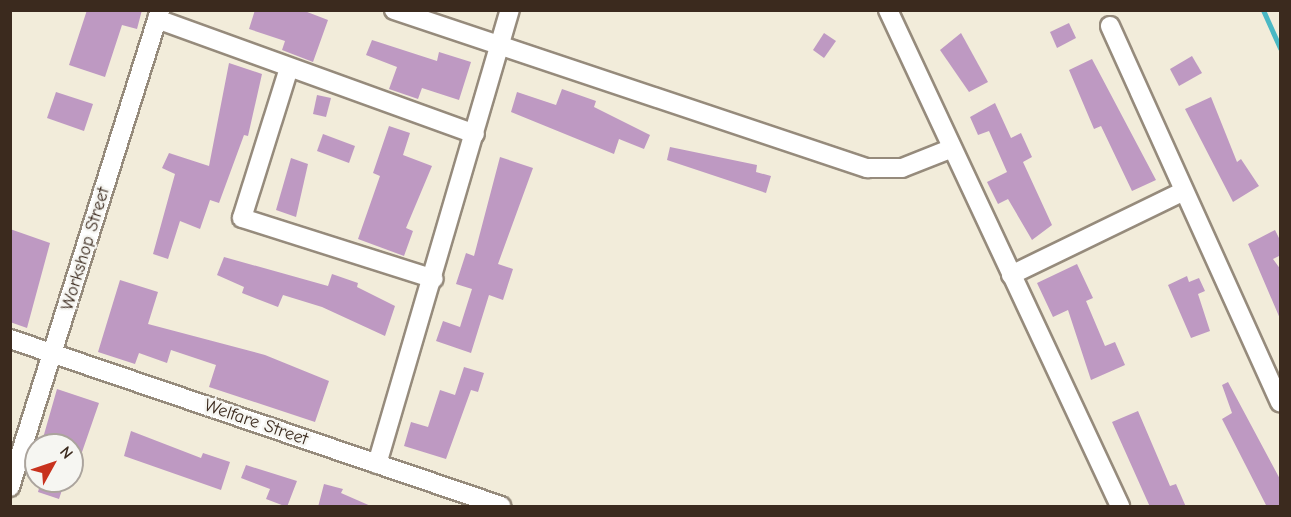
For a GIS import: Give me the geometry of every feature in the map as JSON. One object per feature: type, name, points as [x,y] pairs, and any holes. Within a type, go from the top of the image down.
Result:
[{"type":"street","points":[[394,10],[501,43],[867,168],[902,168],[950,149]]},
{"type":"street","points":[[377,464],[434,279],[510,10]]},
{"type":"street","points":[[888,10],[950,149],[1120,507]]},
{"type":"street","points":[[158,15],[289,68],[475,134]]},
{"type":"street","name":"Workshop Street","points":[[10,488],[158,15]]},
{"type":"street","points":[[1110,26],[1281,402]]},
{"type":"street","points":[[289,68],[242,218],[434,279]]},
{"type":"street","points":[[1011,275],[1184,191]]},
{"type":"street","name":"Welfare Street","points":[[10,339],[501,507]]},
{"type":"building","points":[[87,10],[142,10],[137,29],[122,25],[105,77],[69,65]]},
{"type":"building","points":[[255,10],[302,10],[328,20],[313,62],[282,50],[285,41],[249,29]]},
{"type":"building","points":[[1069,23],[1076,38],[1057,48],[1050,32]]},
{"type":"building","points":[[824,33],[836,41],[824,58],[813,50]]},
{"type":"building","points":[[961,33],[988,82],[969,92],[940,50]]},
{"type":"building","points":[[372,40],[437,61],[439,52],[471,62],[459,100],[422,88],[418,99],[389,89],[397,67],[366,55]]},
{"type":"building","points":[[1192,56],[1202,73],[1179,86],[1170,69]]},
{"type":"building","points":[[1092,59],[1156,180],[1132,191],[1101,126],[1094,129],[1069,70]]},
{"type":"building","points":[[229,63],[262,74],[248,136],[244,135],[219,203],[210,200],[200,229],[180,221],[168,259],[153,254],[175,174],[162,168],[169,153],[209,166]]},
{"type":"building","points":[[562,89],[596,101],[594,107],[650,135],[644,149],[619,139],[614,154],[511,112],[517,92],[556,105]]},
{"type":"building","points":[[56,92],[93,104],[84,131],[47,118]]},
{"type":"building","points":[[317,95],[331,98],[326,117],[313,114]]},
{"type":"building","points":[[1211,97],[1237,162],[1241,159],[1259,186],[1233,202],[1185,109]]},
{"type":"building","points":[[995,103],[1011,138],[1021,133],[1032,157],[1023,162],[1052,225],[1032,240],[1008,199],[998,204],[987,182],[1007,172],[989,131],[978,135],[970,117]]},
{"type":"building","points":[[389,126],[410,133],[403,155],[432,166],[406,228],[413,231],[404,256],[358,239],[380,176],[373,173]]},
{"type":"building","points":[[323,134],[355,146],[349,163],[317,151]]},
{"type":"building","points":[[670,147],[757,165],[756,172],[771,176],[766,193],[667,160]]},
{"type":"building","points":[[500,157],[533,168],[498,264],[513,269],[503,300],[489,295],[471,353],[436,341],[443,321],[460,327],[472,289],[456,284],[466,253],[474,256]]},
{"type":"building","points":[[291,158],[308,164],[296,217],[276,210]]},
{"type":"building","points":[[10,229],[50,243],[27,328],[10,322]]},
{"type":"building","points":[[1275,230],[1281,242],[1281,255],[1273,259],[1281,270],[1281,321],[1248,244]]},
{"type":"building","points":[[224,257],[328,286],[332,274],[358,283],[357,287],[395,306],[385,336],[322,307],[283,295],[278,307],[242,293],[244,287],[217,275]]},
{"type":"building","points":[[1077,264],[1093,298],[1086,301],[1105,346],[1115,342],[1125,365],[1091,380],[1068,310],[1053,317],[1037,283]]},
{"type":"building","points":[[1187,276],[1189,282],[1199,278],[1205,291],[1198,294],[1210,331],[1191,338],[1168,285]]},
{"type":"building","points":[[120,280],[158,292],[148,324],[265,355],[329,381],[315,422],[209,387],[216,365],[171,350],[167,363],[139,353],[135,364],[98,352]]},
{"type":"building","points":[[464,367],[484,373],[478,392],[471,390],[446,459],[404,446],[411,422],[428,427],[440,390],[455,395]]},
{"type":"building","points":[[1228,382],[1281,481],[1281,507],[1267,507],[1222,419],[1232,413],[1222,385]]},
{"type":"building","points":[[57,389],[99,403],[84,446],[84,433],[44,433]]},
{"type":"building","points":[[1138,411],[1170,486],[1176,484],[1186,507],[1150,507],[1112,422]]},
{"type":"building","points":[[131,431],[201,458],[203,453],[230,462],[221,490],[124,456]]},
{"type":"building","points":[[246,465],[297,481],[287,507],[266,499],[270,489],[241,478]]},
{"type":"building","points":[[324,484],[343,489],[341,493],[373,507],[318,507]]},
{"type":"building","points":[[41,493],[61,493],[59,499]]},
{"type":"waterway","points":[[1263,10],[1280,48]]}]
